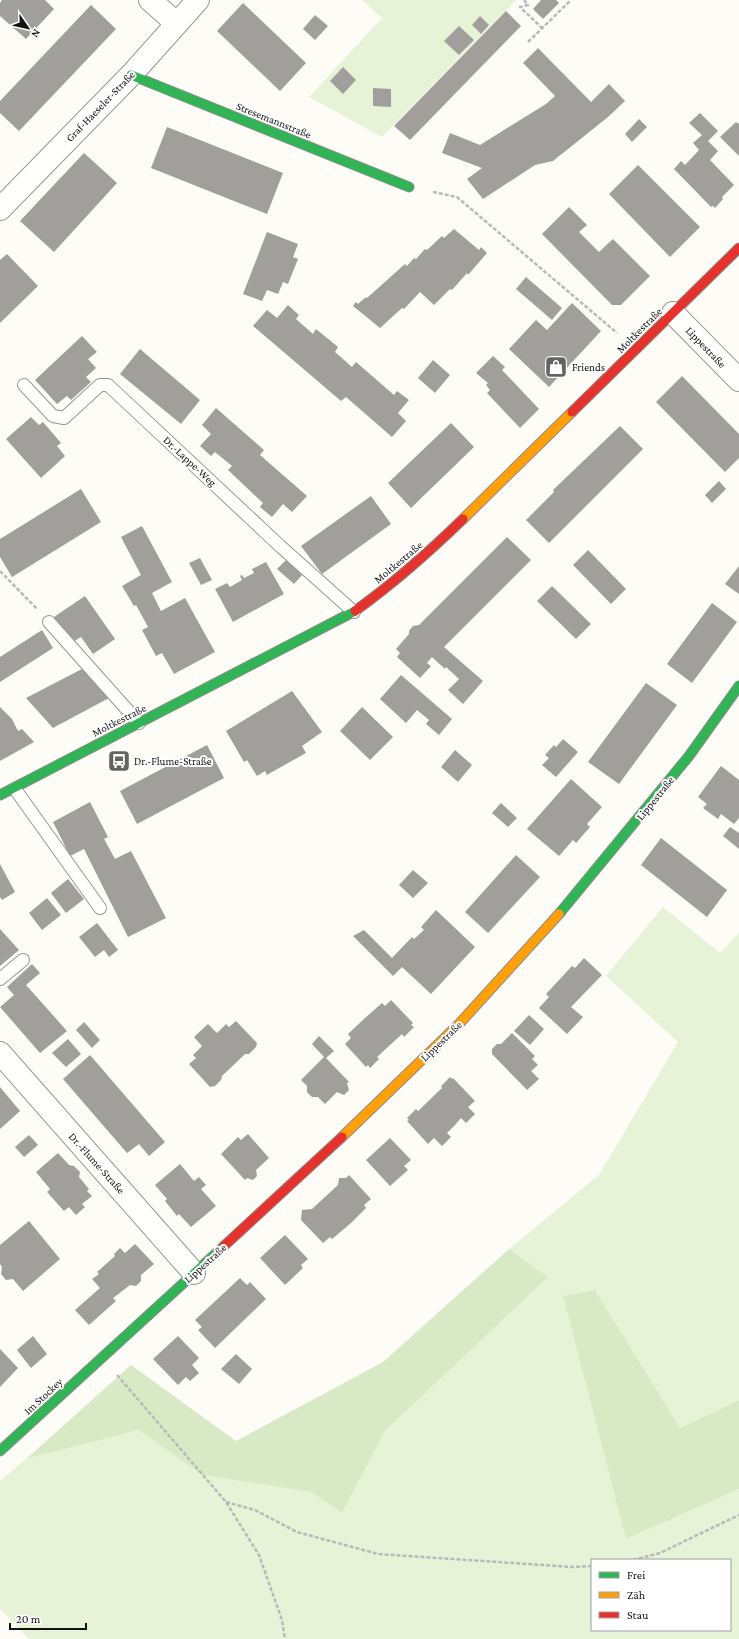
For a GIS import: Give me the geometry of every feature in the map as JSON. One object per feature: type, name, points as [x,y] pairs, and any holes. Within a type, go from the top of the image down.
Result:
[{"type":"street","points":[[150,0],[176,23]]},
{"type":"street","name":"Graf-Haeseler-Straße","points":[[0,209],[131,75],[198,0]]},
{"type":"street","name":"Stresemannstraße","points":[[131,75],[409,187]]},
{"type":"street","name":"Moltkestraße","points":[[0,795],[15,789],[354,612],[432,549],[637,350],[739,248]]},
{"type":"street","name":"Lippestraße","points":[[673,313],[739,380]]},
{"type":"street","name":"Lippestraße","points":[[102,1357],[323,1155],[459,1024],[574,897],[689,756],[739,686]]},
{"type":"street","name":"Dr.-Flume-Straße","points":[[0,1053],[194,1273]]},
{"type":"street","name":"Im Stockey","points":[[0,1451],[102,1357]]},
{"type":"lane","name":"Dr.-Lappe-Weg","points":[[24,385],[53,416],[64,418],[100,385],[108,385],[280,546],[354,612]]},
{"type":"lane","points":[[49,622],[140,723]]},
{"type":"lane","points":[[15,789],[100,908]]},
{"type":"lane","points":[[0,979],[23,960]]},
{"type":"path","points":[[524,0],[528,5],[520,7],[542,28]]},
{"type":"path","points":[[528,42],[571,0]]},
{"type":"path","points":[[409,187],[456,197],[637,350]]},
{"type":"path","points":[[0,570],[49,622]]},
{"type":"path","points":[[102,1357],[226,1502],[259,1555],[282,1620],[285,1639]]},
{"type":"path","points":[[226,1502],[255,1510],[297,1532],[378,1554],[573,1567],[591,1566]]},
{"type":"path","points":[[637,1559],[660,1553],[739,1515]]},
{"type":"green space","points":[[362,0],[516,0],[382,137],[309,97],[382,18]]},
{"type":"green space","points":[[663,907],[720,953],[739,933],[739,1400],[680,1428],[595,1290],[563,1296],[626,1539],[739,1489],[739,1639],[29,1639],[0,1609],[0,1481],[26,1459],[139,1430],[202,1475],[311,1492],[342,1513],[385,1431],[548,1277],[509,1249],[599,1175],[678,1042],[606,976]]},
{"type":"green space","points":[[509,1249],[548,1277],[385,1431],[342,1513],[311,1492],[202,1475],[139,1430],[26,1459],[131,1365],[236,1441],[383,1362]]},
{"type":"green space","points":[[595,1290],[680,1428],[739,1400],[739,1489],[626,1539],[563,1296]]},
{"type":"building","points":[[2,0],[45,0],[54,9],[26,39],[0,16],[0,3]]},
{"type":"building","points":[[541,0],[556,0],[559,3],[543,19],[533,9]]},
{"type":"building","points":[[243,3],[306,63],[280,91],[217,31]]},
{"type":"building","points":[[91,5],[116,29],[19,131],[0,113],[0,101]]},
{"type":"building","points":[[506,11],[521,26],[410,140],[394,126]]},
{"type":"building","points":[[315,15],[328,26],[315,40],[303,29]]},
{"type":"building","points":[[480,16],[489,25],[481,34],[472,25]]},
{"type":"building","points":[[459,26],[474,40],[459,55],[444,41]]},
{"type":"building","points":[[538,48],[591,102],[609,84],[625,101],[608,117],[553,161],[535,165],[483,199],[467,179],[482,168],[442,153],[450,133],[480,145],[546,104],[555,96],[523,63]]},
{"type":"building","points":[[343,67],[356,80],[343,94],[330,81]]},
{"type":"building","points":[[373,88],[391,89],[391,107],[373,106]]},
{"type":"building","points":[[700,113],[718,131],[708,141],[718,151],[710,160],[734,185],[722,197],[723,199],[715,208],[713,206],[711,207],[674,169],[681,161],[685,165],[699,150],[693,143],[702,135],[689,123]]},
{"type":"building","points":[[639,119],[647,127],[632,142],[625,134]]},
{"type":"building","points":[[736,122],[739,124],[739,156],[720,137]]},
{"type":"building","points":[[167,127],[283,173],[267,214],[151,168]]},
{"type":"building","points":[[84,153],[117,183],[54,252],[20,221]]},
{"type":"building","points":[[638,165],[700,227],[670,257],[609,194]]},
{"type":"building","points":[[569,207],[587,225],[579,232],[599,252],[613,239],[650,276],[621,305],[612,305],[542,234]]},
{"type":"building","points":[[454,229],[479,250],[481,247],[487,253],[468,275],[467,273],[452,290],[450,289],[434,305],[420,292],[404,309],[402,308],[380,328],[353,306],[356,302],[358,304],[366,297],[367,298],[405,264],[407,266],[425,249],[427,250],[442,236],[444,238]]},
{"type":"building","points":[[267,232],[298,244],[293,257],[298,259],[288,284],[283,282],[278,294],[267,290],[262,301],[243,294]]},
{"type":"building","points":[[7,254],[38,286],[0,323],[0,260]]},
{"type":"building","points":[[526,277],[562,308],[552,320],[516,289]]},
{"type":"building","points":[[572,303],[601,331],[549,387],[509,349],[536,320],[547,330]]},
{"type":"building","points":[[288,305],[299,315],[296,319],[313,334],[316,329],[338,347],[335,352],[352,367],[356,362],[394,395],[397,391],[409,400],[398,413],[406,421],[392,437],[346,397],[341,401],[253,326],[267,310],[277,318]]},
{"type":"building","points":[[82,336],[97,352],[88,359],[96,368],[86,377],[91,382],[71,400],[67,396],[57,404],[35,380]]},
{"type":"building","points":[[140,349],[200,400],[181,424],[120,374]]},
{"type":"building","points":[[493,356],[505,367],[502,370],[539,409],[520,428],[487,393],[490,390],[486,385],[488,383],[476,373]]},
{"type":"building","points":[[433,360],[450,375],[435,393],[418,378]]},
{"type":"building","points":[[682,376],[739,434],[739,458],[725,472],[656,402]]},
{"type":"building","points":[[216,408],[264,450],[260,455],[307,496],[292,512],[283,504],[272,517],[260,507],[263,503],[228,470],[232,466],[215,452],[211,456],[200,446],[211,434],[202,425]]},
{"type":"building","points":[[31,417],[39,425],[43,422],[61,443],[57,446],[65,456],[41,478],[6,439]]},
{"type":"building","points":[[451,423],[474,447],[411,508],[388,483]]},
{"type":"building","points":[[620,426],[643,449],[549,543],[526,520],[554,492],[553,490]]},
{"type":"building","points":[[719,481],[726,489],[712,503],[705,495]]},
{"type":"building","points":[[81,489],[101,522],[12,577],[0,557],[0,539]]},
{"type":"building","points":[[371,496],[391,524],[322,574],[301,546]]},
{"type":"building","points":[[142,526],[172,582],[152,593],[161,611],[185,598],[215,652],[174,674],[162,653],[156,656],[142,630],[148,627],[136,605],[134,606],[122,586],[141,575],[121,537]]},
{"type":"building","points":[[507,537],[531,560],[444,647],[483,681],[463,704],[448,690],[459,679],[446,667],[445,669],[432,657],[427,663],[431,666],[420,678],[397,657],[400,653],[396,649],[409,634],[409,631],[413,626],[419,625]]},
{"type":"building","points":[[588,550],[626,589],[611,604],[573,565]]},
{"type":"building","points":[[200,558],[212,580],[201,585],[189,563]]},
{"type":"building","points":[[286,560],[302,575],[294,584],[277,569]]},
{"type":"building","points":[[266,562],[284,594],[233,622],[215,589],[227,583],[230,587],[242,580],[240,576],[242,575],[244,578],[254,573],[252,569]]},
{"type":"building","points":[[739,566],[739,594],[725,584]]},
{"type":"building","points":[[552,586],[591,624],[576,639],[537,601]]},
{"type":"building","points":[[85,596],[115,639],[93,654],[81,637],[73,642],[51,619]]},
{"type":"building","points":[[712,603],[737,622],[692,683],[667,664]]},
{"type":"building","points":[[42,630],[53,648],[0,682],[0,657]]},
{"type":"building","points":[[82,669],[109,698],[53,728],[26,698]]},
{"type":"building","points":[[401,675],[452,719],[439,735],[426,724],[429,720],[417,710],[406,723],[380,699]]},
{"type":"building","points":[[646,683],[677,705],[619,784],[588,762]]},
{"type":"building","points":[[292,691],[322,732],[302,746],[306,753],[267,775],[265,771],[257,776],[247,760],[244,762],[226,731]]},
{"type":"building","points":[[0,707],[12,719],[18,731],[22,729],[34,742],[0,761]]},
{"type":"building","points":[[362,707],[393,737],[370,760],[340,731]]},
{"type":"building","points":[[563,739],[578,752],[556,777],[542,765],[549,758],[545,755],[554,745],[556,747]]},
{"type":"building","points":[[207,745],[224,778],[137,824],[120,791]]},
{"type":"building","points":[[455,750],[472,765],[458,782],[441,767]]},
{"type":"building","points":[[721,766],[739,780],[739,818],[734,824],[721,814],[718,819],[703,808],[707,804],[698,797]]},
{"type":"building","points":[[571,779],[602,807],[587,824],[590,827],[576,843],[573,840],[559,856],[527,829]]},
{"type":"building","points":[[90,802],[108,837],[104,839],[115,859],[131,851],[166,918],[128,937],[84,849],[70,856],[53,822]]},
{"type":"building","points":[[501,803],[517,818],[508,827],[492,813]]},
{"type":"building","points":[[730,827],[739,833],[739,849],[723,836]]},
{"type":"building","points":[[661,838],[727,890],[707,917],[641,865]]},
{"type":"building","points":[[516,855],[540,877],[488,933],[465,912]]},
{"type":"building","points":[[0,864],[15,892],[2,900],[0,897]]},
{"type":"building","points":[[413,870],[428,883],[413,898],[399,885]]},
{"type":"building","points":[[68,879],[84,899],[66,913],[51,893]]},
{"type":"building","points":[[47,898],[61,915],[42,930],[29,913]]},
{"type":"building","points":[[436,910],[475,947],[431,994],[402,967],[393,976],[353,936],[364,930],[392,958],[412,937],[414,939],[424,930],[421,927]]},
{"type":"building","points":[[97,923],[118,950],[109,957],[104,950],[95,957],[79,937]]},
{"type":"building","points":[[0,929],[19,950],[0,966]]},
{"type":"building","points":[[584,958],[602,975],[571,1007],[583,1017],[567,1034],[539,1008],[549,997],[546,994],[572,966],[575,968]]},
{"type":"building","points":[[32,964],[40,973],[26,985],[67,1031],[40,1053],[0,1007],[14,995],[7,987]]},
{"type":"building","points":[[391,1000],[413,1023],[411,1025],[414,1027],[404,1037],[402,1034],[377,1057],[379,1059],[370,1068],[368,1065],[366,1067],[345,1044],[351,1038],[348,1034],[382,1003],[385,1006]]},
{"type":"building","points":[[529,1015],[544,1029],[530,1045],[514,1031]]},
{"type":"building","points":[[236,1021],[257,1043],[256,1047],[249,1054],[245,1054],[222,1076],[221,1080],[215,1086],[210,1087],[189,1064],[196,1058],[193,1055],[202,1046],[194,1037],[208,1024],[217,1033],[226,1024],[229,1027]]},
{"type":"building","points":[[84,1022],[100,1040],[92,1048],[76,1030]]},
{"type":"building","points":[[512,1033],[535,1056],[532,1059],[538,1065],[531,1071],[539,1079],[527,1090],[492,1054],[492,1049],[497,1044],[501,1044]]},
{"type":"building","points":[[319,1036],[334,1051],[326,1058],[349,1082],[347,1083],[349,1090],[344,1095],[337,1092],[325,1104],[318,1097],[312,1097],[307,1092],[307,1086],[301,1080],[324,1057],[312,1044]]},
{"type":"building","points":[[68,1039],[81,1054],[66,1067],[52,1053]]},
{"type":"building","points":[[90,1055],[165,1142],[149,1156],[139,1144],[127,1153],[63,1079]]},
{"type":"building","points":[[450,1077],[452,1079],[453,1078],[475,1101],[468,1107],[475,1114],[466,1123],[461,1118],[447,1133],[451,1137],[442,1146],[434,1138],[428,1144],[407,1121],[409,1120],[407,1118],[416,1109],[418,1111],[442,1088],[441,1086]]},
{"type":"building","points":[[0,1087],[20,1111],[0,1129]]},
{"type":"building","points":[[248,1134],[269,1158],[256,1170],[257,1176],[253,1180],[247,1178],[245,1180],[221,1154],[238,1137],[241,1140]]},
{"type":"building","points":[[29,1135],[38,1145],[24,1157],[15,1147]]},
{"type":"building","points":[[390,1138],[411,1160],[404,1166],[408,1170],[390,1186],[366,1160]]},
{"type":"building","points":[[58,1153],[69,1165],[74,1166],[80,1172],[79,1177],[89,1189],[87,1191],[92,1196],[82,1204],[85,1207],[76,1215],[69,1207],[64,1211],[47,1192],[50,1189],[36,1172]]},
{"type":"building","points":[[180,1164],[194,1181],[199,1177],[206,1185],[201,1189],[216,1206],[191,1227],[179,1214],[177,1216],[165,1201],[167,1199],[155,1185]]},
{"type":"building","points":[[349,1175],[371,1199],[364,1205],[366,1208],[351,1223],[332,1239],[330,1237],[323,1243],[301,1220],[302,1210],[312,1209],[338,1185],[339,1178],[346,1178]]},
{"type":"building","points":[[29,1221],[60,1259],[23,1291],[13,1279],[6,1280],[1,1274],[2,1267],[0,1264],[0,1245]]},
{"type":"building","points":[[285,1235],[308,1259],[301,1265],[303,1268],[285,1285],[260,1258]]},
{"type":"building","points":[[135,1244],[154,1264],[141,1275],[141,1281],[136,1286],[130,1285],[113,1298],[116,1301],[89,1325],[75,1310],[100,1288],[92,1279],[99,1274],[97,1272],[115,1256],[114,1254],[120,1248],[125,1253]]},
{"type":"building","points":[[240,1278],[247,1285],[250,1282],[266,1299],[215,1348],[198,1330],[202,1327],[195,1320]]},
{"type":"building","points":[[33,1336],[47,1354],[31,1368],[17,1350]]},
{"type":"building","points":[[178,1336],[199,1358],[192,1365],[199,1373],[190,1381],[186,1377],[178,1385],[153,1359]]},
{"type":"building","points":[[0,1349],[18,1368],[0,1387]]},
{"type":"building","points":[[236,1354],[252,1369],[239,1384],[221,1369]]},
{"type":"traffic: fast","points":[[131,75],[409,187]]},
{"type":"traffic: fast","points":[[0,795],[355,611]]},
{"type":"traffic: fast","points":[[559,914],[689,756],[739,686]]},
{"type":"traffic: fast","points":[[0,1451],[224,1246]]},
{"type":"traffic: slow","points":[[463,519],[572,412]]},
{"type":"traffic: slow","points":[[342,1137],[459,1024],[559,914]]},
{"type":"traffic: jam","points":[[572,412],[739,248]]},
{"type":"traffic: jam","points":[[355,611],[411,567],[463,519]]},
{"type":"traffic: jam","points":[[224,1246],[342,1137]]},
{"type":"place","name":"Friends","points":[[556,367]]},
{"type":"place","name":"Dr.-Flume-Straße","points":[[119,761]]}]
